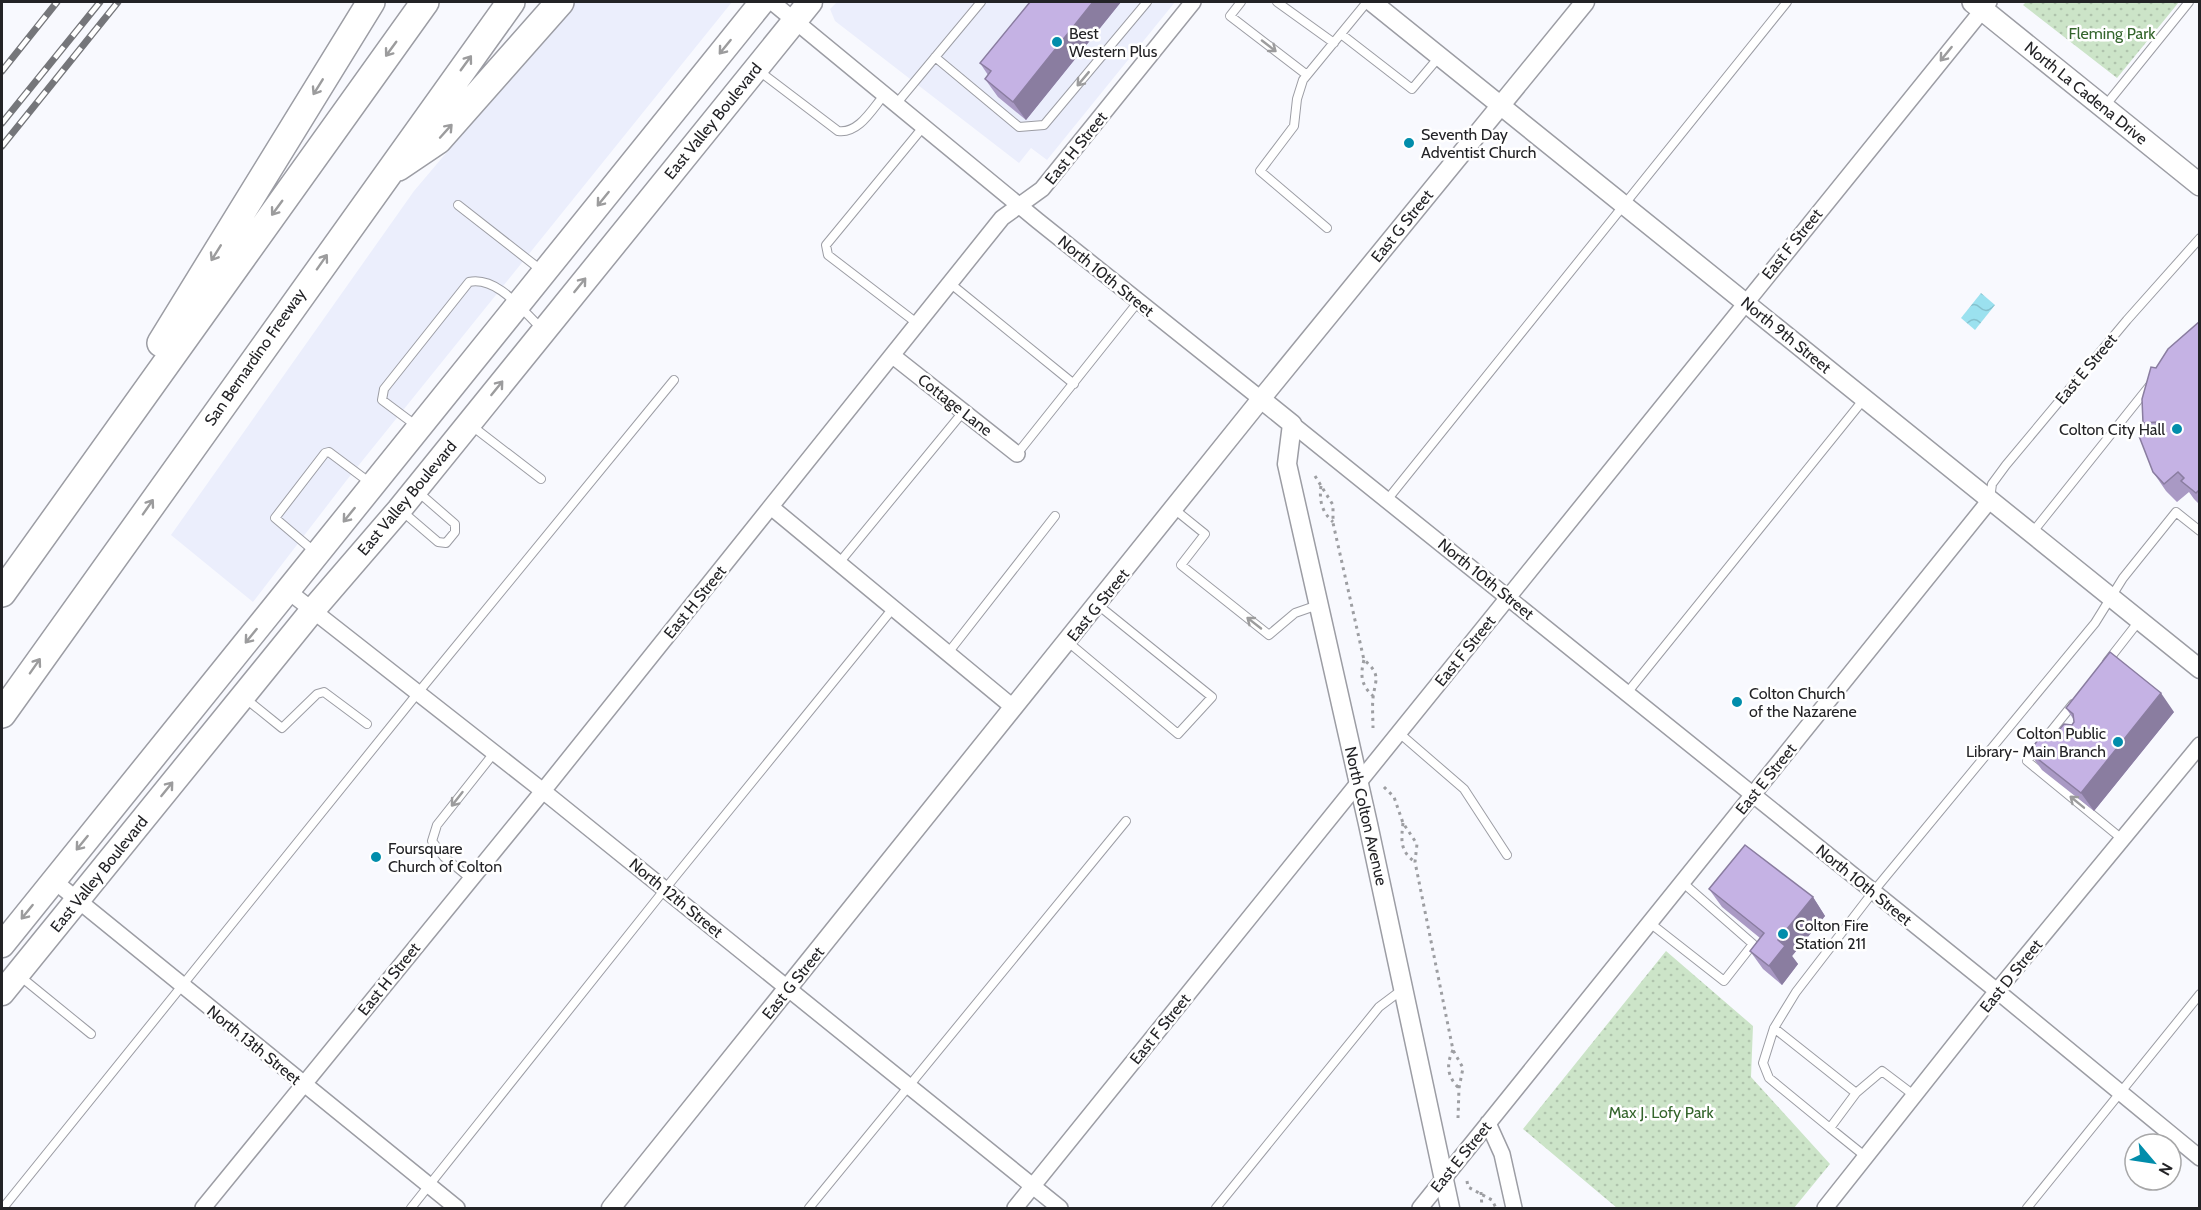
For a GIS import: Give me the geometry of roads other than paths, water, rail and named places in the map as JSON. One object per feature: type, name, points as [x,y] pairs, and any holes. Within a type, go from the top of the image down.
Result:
[{"type":"highway","points":[[34,548],[371,2]]},
{"type":"highway","points":[[2,593],[425,2]]},
{"type":"highway","name":"San Bernardino Freeway","points":[[2,714],[382,178],[511,2]]},
{"type":"highway","points":[[382,178],[438,140],[560,2]]},
{"type":"main road","name":"East Valley Boulevard","points":[[2,945],[762,2]]},
{"type":"main road","name":"East Valley Boulevard","points":[[2,993],[312,611],[399,510],[810,2]]},
{"type":"main road","name":"North La Cadena Drive","points":[[1982,4],[2199,185]]},
{"type":"street","name":"North 10th Street","points":[[772,2],[1138,302],[1997,991],[2199,1158]]},
{"type":"street","name":"East H Street","points":[[203,1209],[543,791],[1002,218],[1042,189],[1193,2]]},
{"type":"street","name":"North 9th Street","points":[[1374,2],[2199,669]]},
{"type":"street","name":"East G Street","points":[[611,1209],[1098,605],[1261,399],[1585,2]]},
{"type":"street","name":"East F Street","points":[[1015,1209],[1398,732],[1509,598],[1982,4]]},
{"type":"street","name":"Cottage Lane","points":[[893,356],[1017,454]]},
{"type":"street","name":"North Colton Avenue","points":[[1292,424],[1287,464],[1404,988],[1450,1209]]},
{"type":"street","name":"East E Street","points":[[1420,1209],[1990,500]]},
{"type":"street","points":[[771,507],[1014,708]]},
{"type":"street","name":"North 12th Street","points":[[288,591],[543,791],[1060,1209]]},
{"type":"street","name":"East D Street","points":[[1825,1209],[1997,991],[2199,745]]},
{"type":"street","name":"North 13th Street","points":[[53,880],[457,1209]]},
{"type":"street","points":[[1488,1123],[1502,1154],[1514,1209]]},
{"type":"lane","points":[[755,68],[838,131],[848,132],[891,99],[935,57],[979,2]]},
{"type":"lane","points":[[935,57],[1019,127],[1044,126],[1147,2]]},
{"type":"lane","points":[[1240,2],[1230,16],[1307,75]]},
{"type":"lane","points":[[1277,2],[1334,43]]},
{"type":"lane","points":[[1327,228],[1260,171],[1294,126],[1297,99],[1307,75],[1341,34],[1374,2]]},
{"type":"lane","points":[[1387,500],[1787,2]]},
{"type":"lane","points":[[2104,108],[2189,2]]},
{"type":"lane","points":[[1341,34],[1412,89],[1440,56]]},
{"type":"lane","points":[[918,324],[828,255],[826,245],[924,126]]},
{"type":"lane","points":[[458,205],[544,273]]},
{"type":"lane","name":"East E Street","points":[[1990,500],[1992,484],[2006,465],[2199,238]]},
{"type":"lane","points":[[419,428],[382,400],[384,389],[469,282],[480,280],[495,286],[543,331]]},
{"type":"lane","points":[[951,284],[1074,384]]},
{"type":"lane","points":[[1017,454],[1138,302]]},
{"type":"lane","points":[[2032,533],[2157,376]]},
{"type":"lane","points":[[3,1209],[417,694],[674,380]]},
{"type":"lane","points":[[1627,693],[1864,398]]},
{"type":"lane","points":[[839,562],[963,412]]},
{"type":"lane","points":[[468,423],[541,479]]},
{"type":"lane","points":[[318,554],[275,518],[325,453],[329,452],[373,485]]},
{"type":"lane","points":[[399,510],[438,542],[446,543],[455,532],[455,524],[415,489]]},
{"type":"lane","points":[[1174,509],[1205,534],[1181,565],[1269,635],[1295,612],[1319,604]]},
{"type":"lane","points":[[1866,1156],[1768,1078],[1763,1063],[1774,1028],[1796,992],[1873,892],[2095,623],[2123,578],[2176,512],[2197,527]]},
{"type":"lane","points":[[948,653],[1055,516]]},
{"type":"lane","points":[[1068,642],[1178,734],[1212,697],[1098,605]]},
{"type":"lane","points":[[411,1209],[664,889],[894,607]]},
{"type":"lane","points":[[2102,668],[2139,621]]},
{"type":"lane","points":[[243,696],[282,728],[317,694],[324,692],[367,724]]},
{"type":"lane","points":[[2079,696],[2027,761],[2122,840]]},
{"type":"lane","points":[[1398,732],[1464,789],[1507,855]]},
{"type":"lane","points":[[471,879],[444,857],[432,841],[437,825],[494,753]]},
{"type":"lane","points":[[809,1209],[1126,821]]},
{"type":"lane","points":[[1650,923],[1724,981],[1753,944],[1682,882]]},
{"type":"lane","points":[[17,974],[91,1034]]},
{"type":"lane","points":[[1216,1209],[1379,1007],[1404,988]]},
{"type":"lane","points":[[2027,1209],[2199,994]]},
{"type":"lane","points":[[1774,1028],[1856,1093]]},
{"type":"lane","points":[[1830,1128],[1856,1093],[1882,1071],[1914,1096]]},
{"type":"water","points":[[1981,293],[1995,305],[1975,330],[1961,318]]},
{"type":"railway","points":[[2,71],[57,2]]},
{"type":"railway","points":[[2,123],[100,2]]},
{"type":"railway","points":[[2,146],[118,2]]},
{"type":"place","name":"Best Western Plus","points":[[1057,42]]},
{"type":"place","name":"Seventh Day Adventist Church","points":[[1409,143]]},
{"type":"place","name":"Colton City Hall","points":[[2177,429]]},
{"type":"place","name":"Colton Church of the Nazarene","points":[[1737,702]]},
{"type":"place","name":"Colton Public Library- Main Branch","points":[[2118,742]]},
{"type":"place","name":"Foursquare Church of Colton","points":[[376,857]]},
{"type":"place","name":"Colton Fire Station 211","points":[[1783,934]]},
{"type":"park label","name":"Fleming Park","points":[[2112,33]]},
{"type":"park label","name":"Max J. Lofy Park","points":[[1661,1112]]}]
